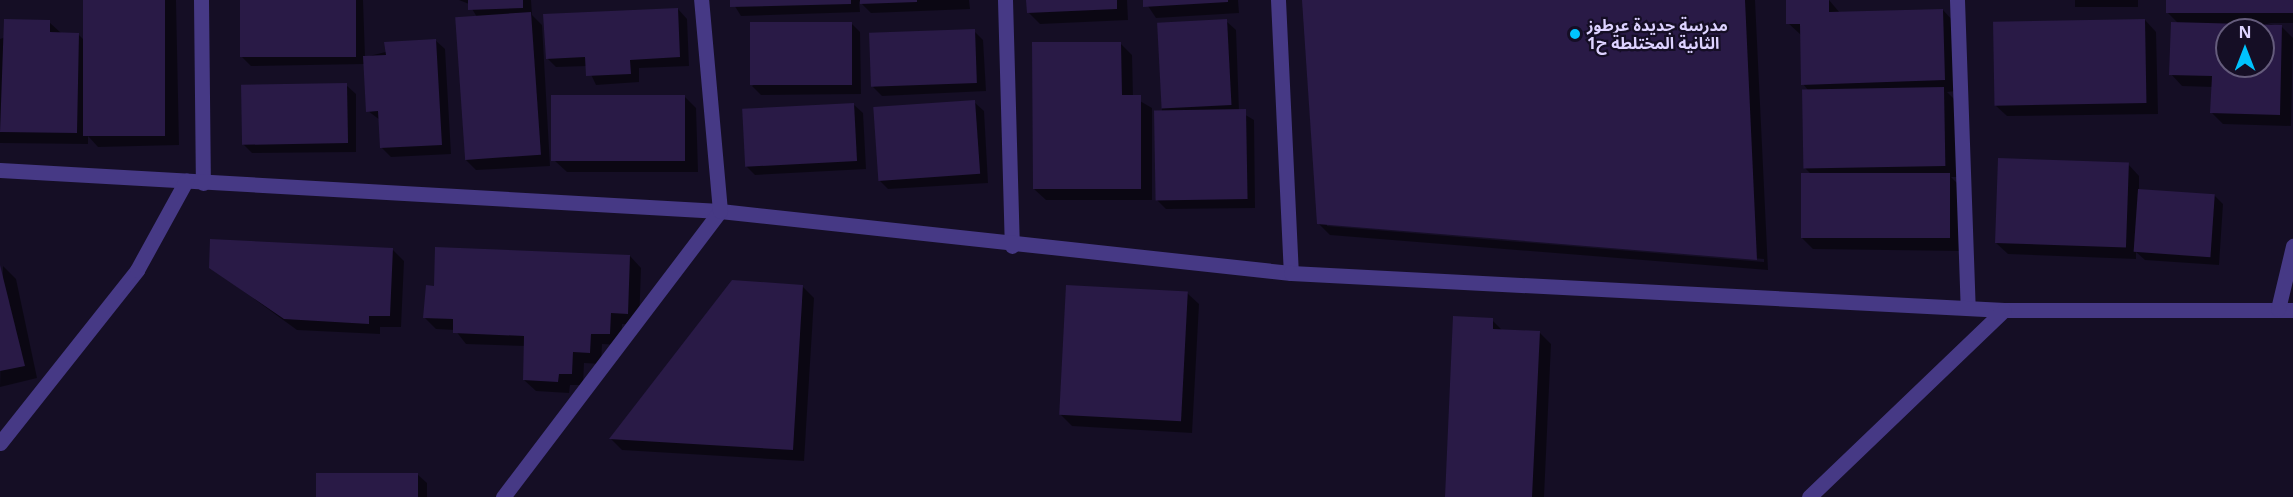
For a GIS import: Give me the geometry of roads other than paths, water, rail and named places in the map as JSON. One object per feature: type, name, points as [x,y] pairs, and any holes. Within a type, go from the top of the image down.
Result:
[{"type":"street","points":[[201,0],[203,183]]},
{"type":"street","points":[[503,497],[720,211],[701,0]]},
{"type":"street","points":[[1005,0],[1012,246]]},
{"type":"street","points":[[1278,0],[1291,273]]},
{"type":"street","points":[[1957,0],[1968,308]]},
{"type":"street","points":[[0,170],[720,211],[1012,246],[1291,273],[2004,310],[2285,310],[2293,246]]},
{"type":"street","points":[[0,443],[136,270],[186,182]]},
{"type":"street","points":[[1809,497],[2004,310]]},
{"type":"place","name":"مدرسة جديدة عرطوز الثانية المختلطة ح1","points":[[1575,34]]}]
